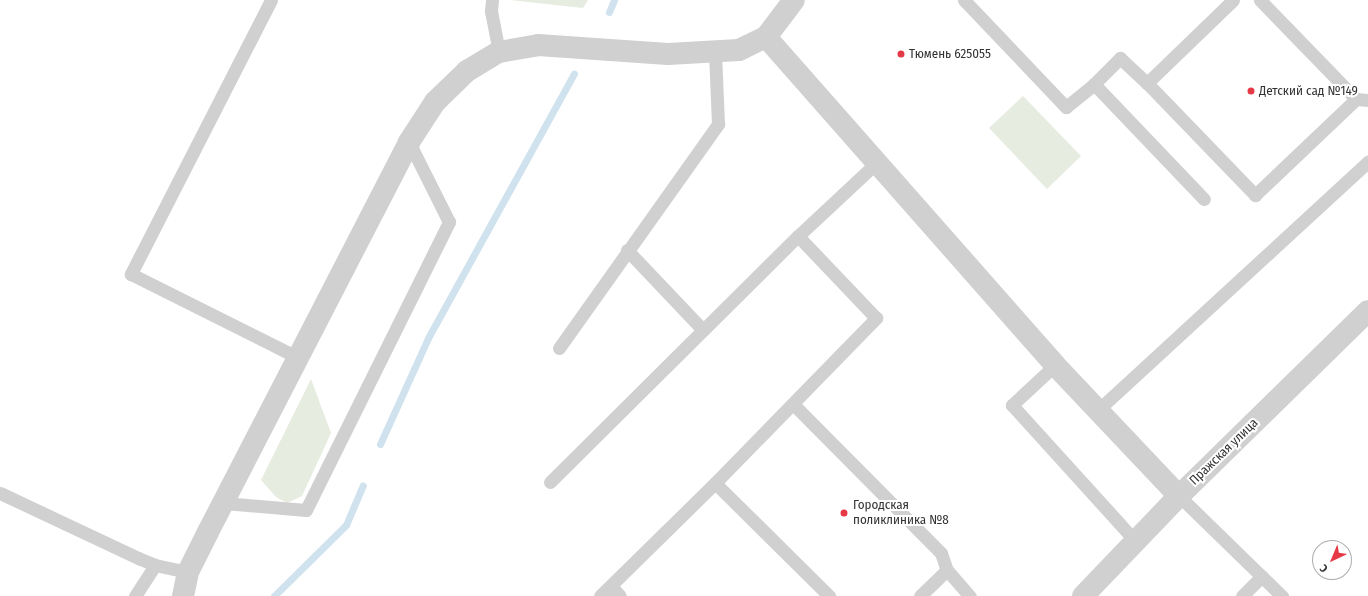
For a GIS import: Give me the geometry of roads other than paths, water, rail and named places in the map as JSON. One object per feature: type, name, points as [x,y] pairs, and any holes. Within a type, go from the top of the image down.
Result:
[{"type":"street","points":[[183,596],[188,572],[409,142],[435,102],[467,71],[499,52],[538,45],[668,54],[738,50],[766,36],[794,0]]},
{"type":"street","points":[[766,36],[1055,365],[1179,496]]},
{"type":"street","name":"Пражская улица","points":[[1083,596],[1137,543],[1179,496],[1368,311]]},
{"type":"lane","points":[[271,0],[131,274],[299,358]]},
{"type":"lane","points":[[492,0],[491,11],[499,52]]},
{"type":"lane","points":[[964,0],[1066,107],[1094,84],[1120,58],[1147,83],[1255,195],[1362,99],[1260,0]]},
{"type":"lane","points":[[1147,83],[1234,0]]},
{"type":"lane","points":[[558,348],[626,250],[718,124],[715,52]]},
{"type":"lane","points":[[1094,84],[1204,199]]},
{"type":"lane","points":[[224,503],[306,510],[449,222],[409,142]]},
{"type":"lane","points":[[1098,410],[1368,162]]},
{"type":"lane","points":[[550,482],[798,236],[876,163]]},
{"type":"lane","points":[[600,596],[715,483],[876,318],[798,236]]},
{"type":"lane","points":[[626,250],[703,330]]},
{"type":"lane","points":[[1055,365],[1012,405],[1137,543]]},
{"type":"lane","points":[[793,404],[941,553],[947,570],[970,596]]},
{"type":"lane","points":[[715,483],[829,596]]},
{"type":"lane","points":[[0,493],[155,566],[188,572]]},
{"type":"lane","points":[[1179,496],[1282,596]]},
{"type":"lane","points":[[135,596],[155,566]]},
{"type":"lane","points":[[920,596],[947,570]]},
{"type":"lane","points":[[1242,596],[1262,576]]},
{"type":"lane","points":[[610,586],[620,596]]},
{"type":"waterway","points":[[609,12],[614,0]]},
{"type":"waterway","points":[[380,444],[428,338],[574,74]]},
{"type":"waterway","points":[[274,596],[346,525],[363,485]]},
{"type":"place","name":"Тюмень 625055","points":[[901,54]]},
{"type":"place","name":"Детский сад №149","points":[[1251,91]]},
{"type":"place","name":"Городская поликлиника №8","points":[[844,513]]}]
